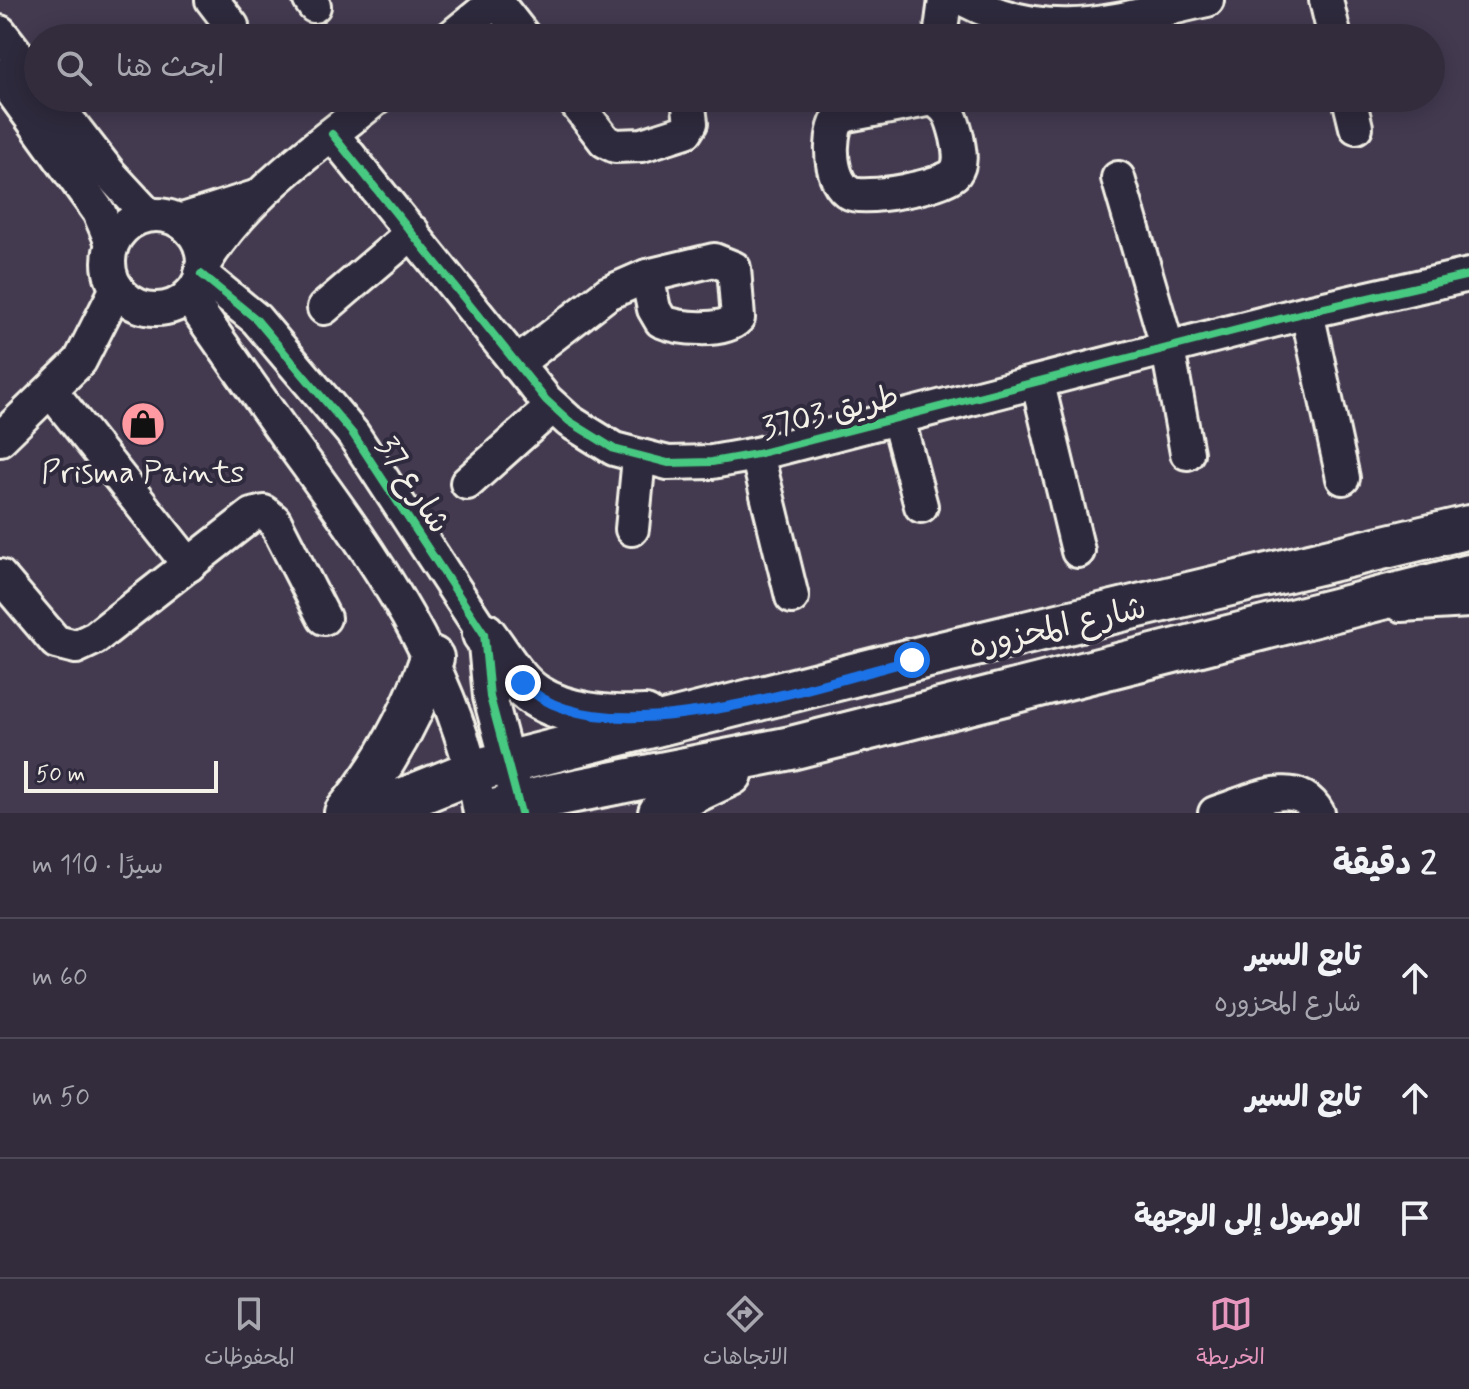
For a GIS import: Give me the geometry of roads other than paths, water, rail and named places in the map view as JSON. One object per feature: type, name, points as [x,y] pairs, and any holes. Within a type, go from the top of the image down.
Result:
[{"type":"main road","name":"شارع المحزوره","points":[[370,813],[491,768],[694,715],[1469,527]]},
{"type":"main road","name":"شارع المحزوره","points":[[502,811],[791,748],[1469,576]]},
{"type":"main road","points":[[484,634],[534,695],[548,702],[601,716],[694,715]]},
{"type":"main road","points":[[346,813],[377,775],[416,704],[432,658]]},
{"type":"main road","points":[[660,813],[693,792],[791,748]]},
{"type":"street","points":[[212,0],[230,24]]},
{"type":"street","points":[[942,24],[945,0]]},
{"type":"street","points":[[965,0],[1015,22],[1036,24]]},
{"type":"street","points":[[1083,24],[1207,0]]},
{"type":"street","points":[[1326,0],[1332,24]]},
{"type":"street","points":[[467,24],[496,1],[514,24]]},
{"type":"street","points":[[2,38],[24,87]]},
{"type":"street","points":[[0,75],[24,93]]},
{"type":"street","points":[[38,112],[99,212],[112,243],[109,266],[117,288],[134,304],[145,308],[169,307],[197,279],[226,231],[255,197],[360,112]]},
{"type":"street","points":[[45,112],[110,174],[200,246],[197,279],[432,658],[464,733],[491,768],[502,811]]},
{"type":"street","points":[[585,112],[605,141],[628,146],[686,131],[691,123],[690,112]]},
{"type":"street","name":"طريق 3703","points":[[332,134],[552,407],[614,449],[639,458],[690,464],[757,454],[1038,384],[1307,312],[1469,275]]},
{"type":"street","points":[[1118,178],[1168,349],[1187,453]]},
{"type":"street","points":[[112,243],[127,224],[255,197]]},
{"type":"street","points":[[324,308],[413,232]]},
{"type":"street","points":[[516,364],[608,293],[647,276]]},
{"type":"street","name":"شارع 37","points":[[197,279],[256,319],[353,434],[484,634],[490,697],[491,768]]},
{"type":"street","points":[[1,437],[80,361],[117,288]]},
{"type":"street","points":[[1307,312],[1343,478]]},
{"type":"street","points":[[1038,384],[1078,551]]},
{"type":"street","points":[[51,391],[189,565]]},
{"type":"street","points":[[467,483],[552,407]]},
{"type":"street","points":[[898,419],[921,506]]},
{"type":"street","points":[[757,454],[792,597]]},
{"type":"street","points":[[632,529],[639,458]]},
{"type":"street","points":[[0,576],[56,642],[76,647],[95,638],[252,515],[264,512],[274,520],[324,618]]},
{"type":"street","points":[[1354,605],[1435,605],[1469,601]]},
{"type":"street","points":[[1215,813],[1287,791],[1303,794],[1318,813]]},
{"type":"place","name":"Prisma Paints","points":[[143,424]]}]
